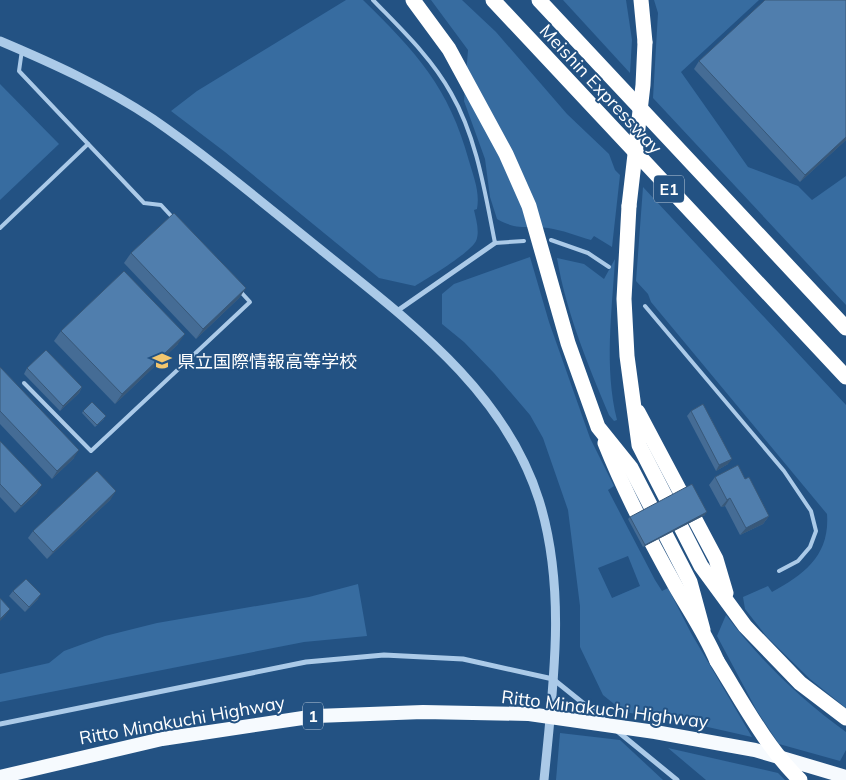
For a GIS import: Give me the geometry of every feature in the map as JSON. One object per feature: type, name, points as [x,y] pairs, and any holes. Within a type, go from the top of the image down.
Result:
[{"type":"highway","points":[[413,0],[448,49],[506,154],[529,206],[568,343],[598,427],[631,468],[690,582],[704,630],[717,661],[751,717],[789,770],[800,780]]},
{"type":"highway","name":"Meishin Expressway","points":[[494,0],[846,377]]},
{"type":"highway","name":"Meishin Expressway","points":[[539,0],[846,328]]},
{"type":"highway","points":[[641,0],[646,42],[629,206],[624,299],[632,402],[639,445],[701,566],[745,626],[800,682],[846,718]]},
{"type":"highway","name":"Ritto Minakuchi Highway","points":[[0,777],[100,752],[162,739],[316,716],[423,712],[529,714],[655,732],[755,750],[846,777]]},
{"type":"highway","name":"1","points":[[0,771],[100,752]]},
{"type":"highway","name":"1","points":[[28,780],[100,752]]},
{"type":"street","points":[[0,41],[104,90],[158,123],[203,154],[397,311],[461,370],[499,417],[528,471],[546,524],[553,564],[555,654],[544,780]]},
{"type":"street","points":[[397,311],[495,243]]},
{"type":"street","points":[[0,724],[306,662],[384,655],[463,659],[553,679],[677,780]]},
{"type":"lane","points":[[373,0],[417,44],[452,94],[472,141],[495,243],[524,241]]},
{"type":"lane","points":[[22,50],[19,71],[144,203],[161,205],[180,226]]},
{"type":"lane","points":[[0,228],[88,144]]},
{"type":"lane","points":[[551,240],[588,253],[609,267]]},
{"type":"lane","points":[[24,383],[91,451],[250,302],[237,288]]},
{"type":"lane","points":[[645,306],[784,471],[812,511],[816,531],[810,547],[798,561],[779,571]]},
{"type":"shaded area","points":[[346,0],[363,0],[415,54],[428,72],[441,91],[461,135],[476,185],[478,203],[477,209],[474,210],[478,230],[476,241],[466,252],[415,286],[379,278],[225,152],[171,111],[197,91]]},
{"type":"shaded area","points":[[431,0],[462,0],[496,32],[567,114],[609,154],[615,170],[620,175],[612,247],[594,236],[591,240],[553,229],[511,225],[497,219],[490,197],[485,159],[464,101],[468,50]]},
{"type":"shaded area","points":[[563,0],[626,0],[632,40],[630,73]]},
{"type":"shaded area","points":[[654,0],[759,0],[681,72],[748,167],[798,186],[812,200],[846,176],[846,305],[653,98],[658,13]]},
{"type":"shaded area","points":[[0,84],[59,144],[0,200]]},
{"type":"shaded area","points":[[643,187],[846,405],[846,708],[810,679],[767,637],[745,609],[743,597],[768,586],[772,592],[795,578],[813,562],[820,552],[824,541],[827,528],[827,514],[651,302],[648,294],[636,281]]},
{"type":"shaded area","points":[[530,257],[549,322],[590,438],[614,486],[608,490],[655,580],[662,591],[668,588],[691,633],[752,737],[681,721],[624,712],[603,695],[580,647],[580,606],[568,510],[543,438],[530,415],[494,373],[464,342],[442,324],[442,294],[454,284]],"holes":[[[628,556],[640,586],[612,598],[598,568]]]},
{"type":"shaded area","points":[[557,258],[584,264],[604,279],[615,259],[610,360],[613,400],[617,420],[614,421],[609,415],[586,358],[566,298]]},
{"type":"shaded area","points":[[358,584],[367,636],[304,642],[0,702],[0,674],[49,663],[64,651],[105,636],[157,623],[309,597]]},
{"type":"shaded area","points":[[726,615],[753,648],[782,678],[846,732],[846,750],[840,761],[779,744],[757,711],[717,636]]},
{"type":"shaded area","points":[[560,733],[620,740],[663,780],[556,780]]},
{"type":"shaded area","points":[[668,748],[778,773],[785,780],[706,780]]},
{"type":"building","points":[[765,0],[846,0],[846,137],[805,175],[699,61]]},
{"type":"building","points":[[174,213],[246,288],[203,329],[131,253]]},
{"type":"building","points":[[124,271],[185,334],[122,394],[61,331]]},
{"type":"building","points":[[46,350],[82,387],[63,406],[27,368]]},
{"type":"building","points":[[0,367],[79,450],[57,471],[0,411]]},
{"type":"building","points":[[92,402],[106,416],[97,425],[83,411]]},
{"type":"building","points":[[703,404],[732,459],[719,465],[691,411]]},
{"type":"building","points":[[0,441],[42,485],[21,506],[0,484]]},
{"type":"building","points":[[738,465],[745,479],[749,477],[769,516],[746,528],[730,498],[727,500],[715,477]]},
{"type":"building","points":[[97,471],[116,491],[53,552],[33,531]]},
{"type":"building","points":[[692,484],[707,512],[645,545],[630,517]]},
{"type":"building","points":[[26,579],[41,594],[29,607],[13,591]]},
{"type":"building","points":[[0,598],[10,609],[0,619]]},
{"type":"place","name":"県立国際情報高等学校","points":[[162,361]]}]
